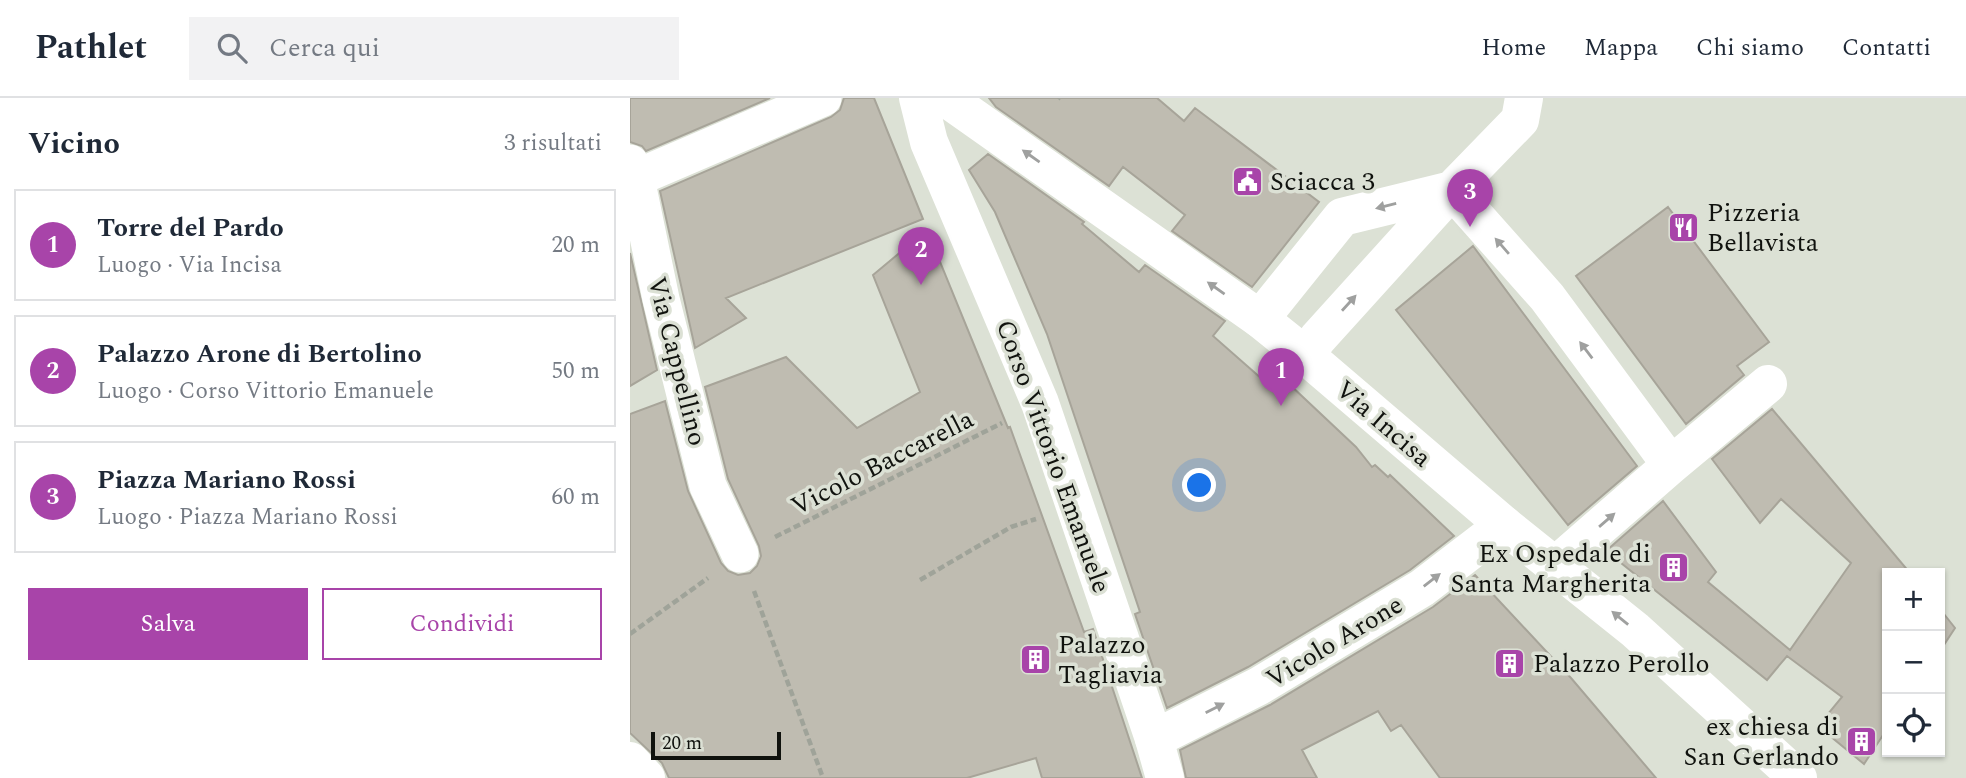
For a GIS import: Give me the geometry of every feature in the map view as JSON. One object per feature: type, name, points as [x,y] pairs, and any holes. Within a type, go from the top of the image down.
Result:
[{"type":"street","points":[[633,171],[823,98]]},
{"type":"street","name":"Corso Vittorio Emanuele","points":[[918,98],[929,142],[1040,403],[1165,778]]},
{"type":"street","name":"Via Incisa","points":[[946,98],[1260,320],[1305,355],[1503,525],[1635,630],[1798,778]]},
{"type":"street","points":[[1305,355],[1452,190],[1520,120],[1524,98]]},
{"type":"street","name":"Via Cappellino","points":[[633,171],[645,302],[708,486],[740,554]]},
{"type":"street","points":[[1260,320],[1342,217],[1452,190]]},
{"type":"street","points":[[1452,190],[1547,297],[1671,465]]},
{"type":"street","points":[[1556,565],[1768,384]]},
{"type":"street","name":"Vicolo Arone","points":[[1154,739],[1259,686],[1422,588],[1503,525]]},
{"type":"street","points":[[630,761],[646,778]]},
{"type":"path","name":"Vicolo Baccarella","points":[[630,634],[740,554],[1040,403]]},
{"type":"path","points":[[920,580],[1011,527],[1075,507]]},
{"type":"path","points":[[740,554],[822,778]]},
{"type":"building","points":[[630,98],[770,98],[646,151],[642,146],[630,142]]},
{"type":"building","points":[[844,98],[874,98],[923,219],[726,298],[746,318],[695,348],[660,191],[831,117],[840,110]]},
{"type":"building","points":[[989,98],[1157,98],[1184,121],[1195,108],[1319,202],[1252,287],[1172,231],[1185,215],[1123,167],[1109,186],[996,107]]},
{"type":"building","points":[[988,154],[1084,222],[1082,224],[1139,272],[1145,265],[1225,321],[1213,336],[1279,394],[1289,384],[1356,447],[1372,467],[1375,465],[1388,477],[1390,475],[1454,536],[1410,570],[1248,667],[1167,708],[1135,614],[1140,612],[1047,334],[995,212],[969,170]]},
{"type":"building","points":[[1668,207],[1769,342],[1737,366],[1744,375],[1686,424],[1576,276]]},
{"type":"building","points":[[927,230],[1008,428],[1010,427],[1084,632],[1093,629],[1142,778],[1042,778],[1036,758],[967,778],[669,778],[662,763],[630,733],[630,414],[665,401],[688,491],[721,563],[728,571],[738,575],[750,573],[761,556],[759,546],[728,479],[705,387],[786,357],[857,428],[920,392],[873,275]]},
{"type":"building","points":[[1473,246],[1637,466],[1568,525],[1396,310]]},
{"type":"building","points":[[630,253],[657,370],[630,386]]},
{"type":"building","name":"Ex Ospedale di Santa Margherita","points":[[1772,409],[1906,568],[1882,568],[1882,737],[1864,764],[1818,726],[1842,697],[1787,656],[1767,680],[1606,551],[1663,501],[1716,572],[1708,582],[1790,650],[1851,563],[1781,499],[1760,523],[1712,459]]},
{"type":"building","points":[[1475,575],[1571,678],[1656,778],[1440,778],[1401,725],[1391,731],[1378,711],[1302,750],[1317,778],[1186,778],[1180,750],[1270,705],[1433,607]]},
{"type":"building","points":[[1945,615],[1955,628],[1945,643]]},
{"type":"place","name":"Sciacca 3","points":[[1247,181]]},
{"type":"place","name":"Piazza Mariano Rossi","points":[[1470,227]]},
{"type":"place","name":"Pizzeria Bellavista","points":[[1684,227]]},
{"type":"place","name":"Palazzo Arone di Bertolino","points":[[921,285]]},
{"type":"place","name":"Torre del Pardo","points":[[1281,406]]},
{"type":"place","name":"Ex Ospedale di Santa Margherita","points":[[1674,568]]},
{"type":"place","name":"Palazzo Tagliavia","points":[[1035,659]]},
{"type":"place","name":"Palazzo Perollo","points":[[1510,663]]},
{"type":"place","name":"ex chiesa di San Gerlando","points":[[1862,741]]}]
